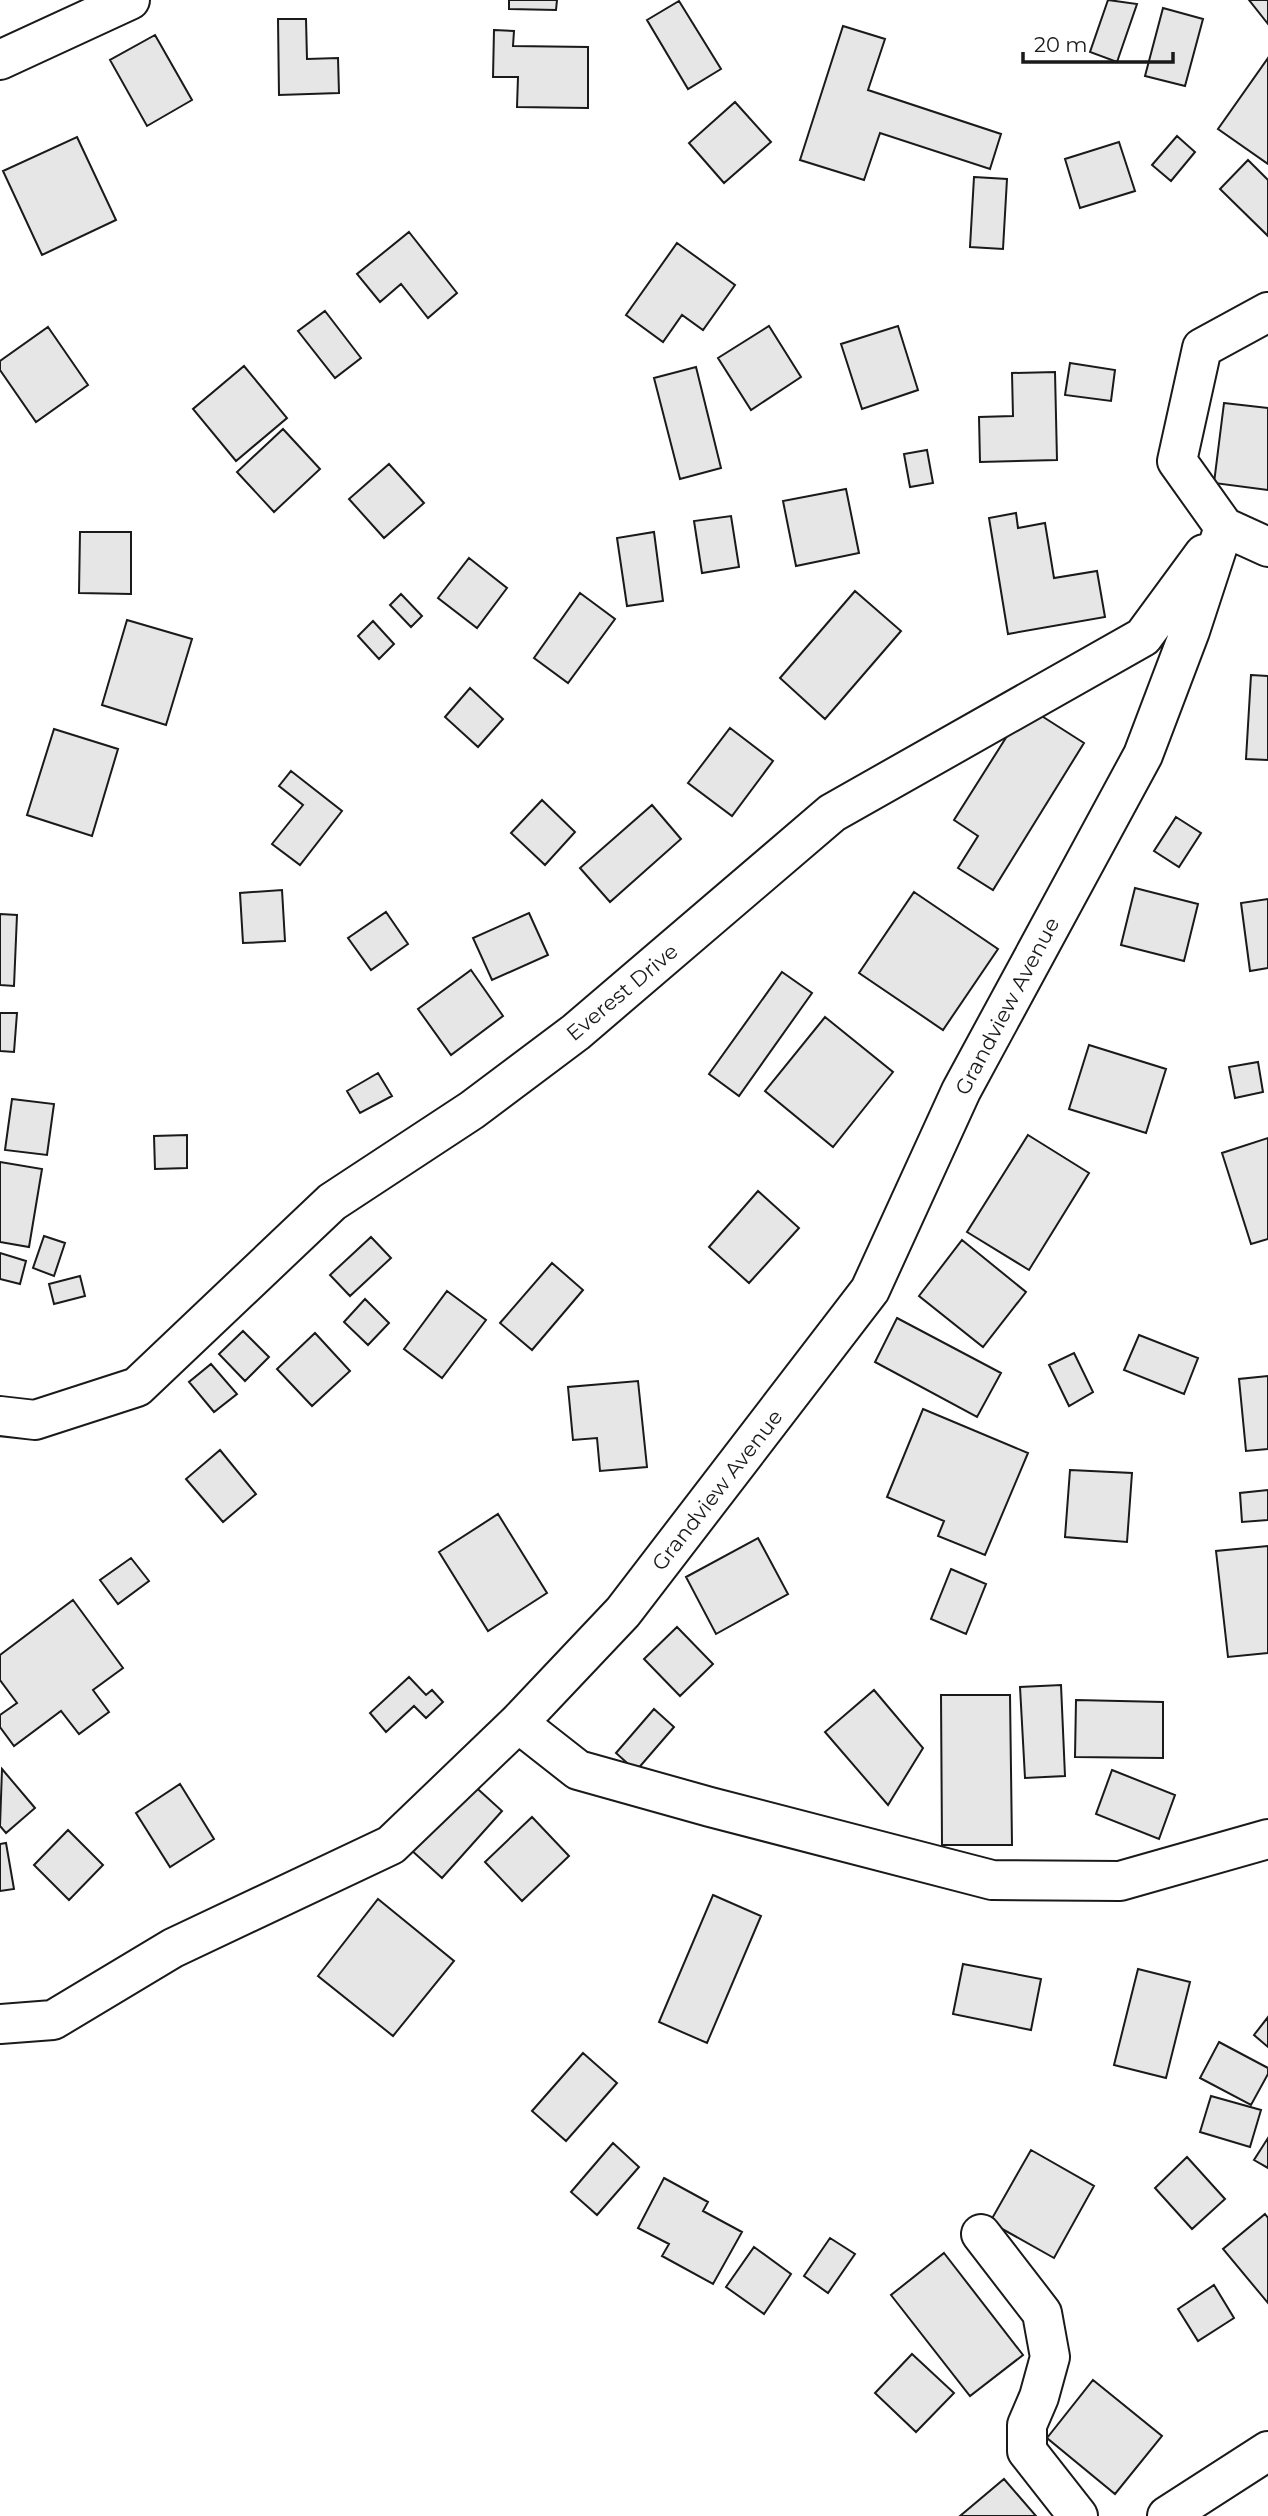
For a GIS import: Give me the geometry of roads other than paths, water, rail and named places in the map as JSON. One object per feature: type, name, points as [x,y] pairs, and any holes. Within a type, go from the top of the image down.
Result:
[{"type":"street","points":[[0,60],[130,0]]},
{"type":"street","points":[[1268,312],[1202,348],[1177,461],[1224,527],[1268,547]]},
{"type":"street","name":"Everest Drive","points":[[0,1416],[35,1420],[137,1387],[332,1202],[472,1110],[576,1032],[832,813],[1143,637],[1224,527]]},
{"type":"street","name":"Grandview Avenue","points":[[0,2024],[53,2020],[173,1948],[391,1845],[518,1723],[623,1612],[870,1290],[961,1091],[1143,755],[1191,631],[1224,527]]},
{"type":"street","points":[[518,1723],[578,1770],[992,1880],[1120,1881],[1268,1839]]},
{"type":"street","points":[[981,2234],[1042,2312],[1050,2357],[1039,2397],[1027,2425],[1027,2451],[1079,2516]]},
{"type":"street","points":[[1167,2516],[1268,2451]]}]
